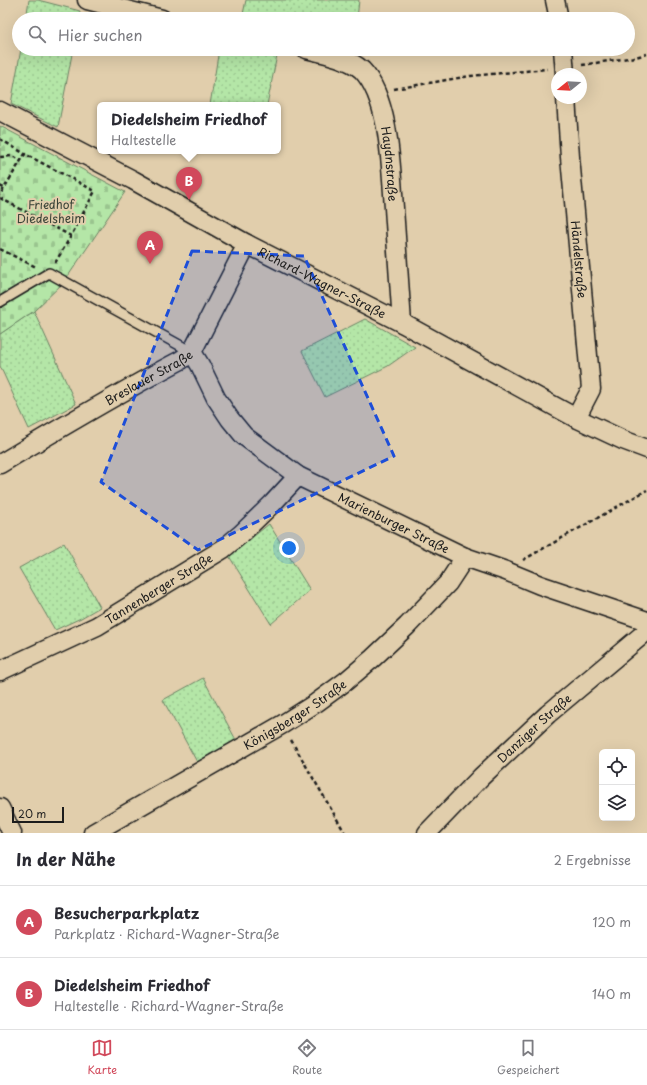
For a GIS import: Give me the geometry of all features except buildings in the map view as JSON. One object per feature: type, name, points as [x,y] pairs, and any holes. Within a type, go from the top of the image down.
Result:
[{"type":"street","points":[[87,0],[134,12]]},
{"type":"street","points":[[556,0],[558,12]]},
{"type":"street","name":"Haydnstraße","points":[[335,56],[349,62],[361,70],[376,93],[383,113],[390,151],[402,323]]},
{"type":"street","points":[[564,56],[565,68]]},
{"type":"street","name":"Händelstraße","points":[[566,104],[591,389],[576,418]]},
{"type":"street","name":"Richard-Wagner-Straße","points":[[0,111],[133,180],[247,244],[402,323],[576,418],[623,440],[647,449]]},
{"type":"street","name":"Breslauer Straße","points":[[0,464],[116,395],[182,360],[192,352],[247,244]]},
{"type":"street","name":"Marienburger Straße","points":[[192,352],[216,398],[244,436],[298,476],[465,557],[647,622]]},
{"type":"street","name":"Tannenberger Straße","points":[[0,671],[97,626],[223,549],[272,504],[298,476]]},
{"type":"street","name":"Königsberger Straße","points":[[93,833],[282,724],[316,703],[346,681],[374,658],[407,626],[448,583],[465,557]]},
{"type":"street","name":"Danziger Straße","points":[[427,833],[481,777],[548,714],[647,631]]},
{"type":"street","points":[[0,808],[12,833]]},
{"type":"lane","points":[[0,302],[49,273],[192,352]]},
{"type":"path","points":[[580,68],[647,54]]},
{"type":"path","points":[[376,93],[470,76],[551,72]]},
{"type":"path","points":[[0,139],[95,191],[49,273],[0,249]]},
{"type":"path","points":[[0,195],[25,154]]},
{"type":"path","points":[[0,157],[12,156],[21,160]]},
{"type":"path","points":[[0,186],[4,188]]},
{"type":"path","points":[[0,198],[71,236]]},
{"type":"path","points":[[506,571],[647,490]]},
{"type":"path","points":[[282,724],[345,833]]},
{"type":"highlighted area","points":[[192,251],[304,256],[394,456],[198,550],[101,482]]},
{"type":"green space","points":[[29,0],[38,0],[80,11],[80,12],[27,12]]},
{"type":"green space","points":[[246,0],[359,0],[358,12],[243,12]]},
{"type":"green space","points":[[20,56],[72,56],[58,127],[11,104]]},
{"type":"green space","points":[[218,56],[277,56],[268,102],[210,102]]},
{"type":"green space","name":"Friedhof Diedelsheim","points":[[0,126],[125,192],[64,282],[34,311],[0,334]]},
{"type":"green space","points":[[34,311],[76,404],[29,429],[0,366],[0,334]]},
{"type":"green space","points":[[365,319],[415,347],[388,366],[325,397],[302,351]]},
{"type":"green space","points":[[269,524],[310,590],[271,624],[229,556]]},
{"type":"green space","points":[[64,543],[100,607],[55,630],[19,568]]},
{"type":"green space","points":[[203,678],[236,740],[197,762],[163,700]]},
{"type":"place","name":"Diedelsheim Friedhof","points":[[189,200]]},
{"type":"place","name":"Besucherparkplatz","points":[[150,264]]}]
